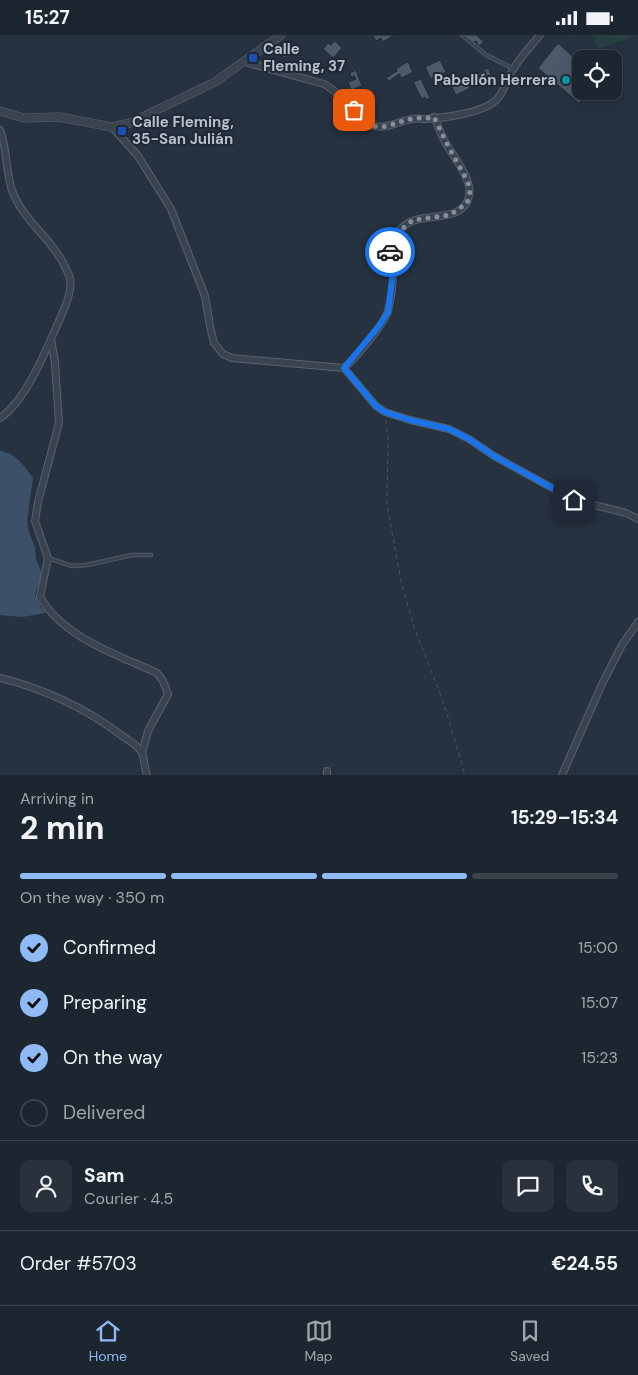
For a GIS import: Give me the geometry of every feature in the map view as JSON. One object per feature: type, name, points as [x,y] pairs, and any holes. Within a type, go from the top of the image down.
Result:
[{"type":"street","points":[[0,111],[24,118],[59,117],[112,127],[130,123],[215,82],[281,35]]},
{"type":"street","points":[[245,61],[324,83],[335,90],[363,119],[371,125],[380,127],[391,126],[414,118],[471,112],[494,102],[498,98],[513,68],[540,35]]},
{"type":"street","points":[[344,368],[379,326],[388,312],[393,273],[389,245],[395,235],[413,220],[450,215],[467,203],[470,194],[468,182],[434,117]]},
{"type":"street","points":[[112,127],[138,156],[171,209],[206,296],[214,343],[223,354],[232,358],[344,368],[376,406],[385,412],[449,429],[469,439],[500,460],[574,500],[626,513],[638,519]]},
{"type":"street","points":[[0,130],[8,178],[13,194],[26,216],[61,258],[68,273],[70,289],[51,339],[28,384],[18,400],[0,418]]},
{"type":"street","points":[[51,339],[55,362],[59,423],[38,502],[35,521],[48,558],[40,597],[46,607],[74,633],[157,673],[163,681],[168,694],[148,731],[142,753],[144,769],[147,775]]},
{"type":"street","points":[[562,775],[602,683],[622,645],[638,622]]},
{"type":"street","points":[[0,678],[53,695],[106,723],[142,753]]},
{"type":"lane","points":[[462,35],[486,55],[513,68]]},
{"type":"lane","points":[[48,558],[72,566],[87,565],[132,555],[150,555]]},
{"type":"path","points":[[385,412],[388,439],[387,505],[401,581],[414,627],[444,704],[465,775]]},
{"type":"green space","points":[[592,35],[638,35],[598,49]]},
{"type":"water","points":[[0,451],[15,457],[33,478],[27,522],[35,547],[36,559],[42,573],[35,595],[46,613],[22,617],[0,615]]},
{"type":"building","points":[[374,35],[394,35],[383,42],[381,38],[376,41]]},
{"type":"building","points":[[465,35],[476,35],[484,42],[479,46],[476,41],[472,43]]},
{"type":"building","points":[[335,41],[342,48],[333,58],[323,49],[328,43],[331,45]]},
{"type":"building","points":[[289,42],[292,45],[290,48],[292,49],[285,58],[275,51]]},
{"type":"building","name":"Pabellón Herrera","points":[[558,43],[572,56],[572,97],[538,68]]},
{"type":"building","points":[[440,60],[446,72],[431,79],[425,67]]},
{"type":"building","points":[[407,62],[413,72],[402,78],[399,74],[389,81],[386,78],[397,71],[396,69]]},
{"type":"building","points":[[488,68],[493,79],[482,85],[477,74]]},
{"type":"building","points":[[356,70],[362,86],[351,90],[348,82],[356,79],[354,76],[351,77],[350,73]]},
{"type":"building","points":[[464,77],[470,88],[456,95],[449,82],[454,78],[455,82],[459,78]]},
{"type":"building","points":[[421,79],[430,98],[426,100],[425,97],[422,99],[419,97],[420,95],[413,82]]},
{"type":"way so far","points":[[354,110],[371,125],[380,127],[391,126],[414,118],[426,119],[434,117],[439,130],[468,182],[470,194],[467,203],[450,215],[413,220],[395,235],[389,245],[390,252]]},
{"type":"place","name":"Calle Fleming, 37","points":[[253,58]]},
{"type":"place","name":"Pabellón Herrera","points":[[566,80]]},
{"type":"place","name":"Calle Fleming, 35-San Julián","points":[[122,131]]},
{"type":"route","points":[[390,252],[393,273],[392,293],[388,312],[385,319],[344,368],[376,406],[385,412],[449,429],[574,500]]}]
